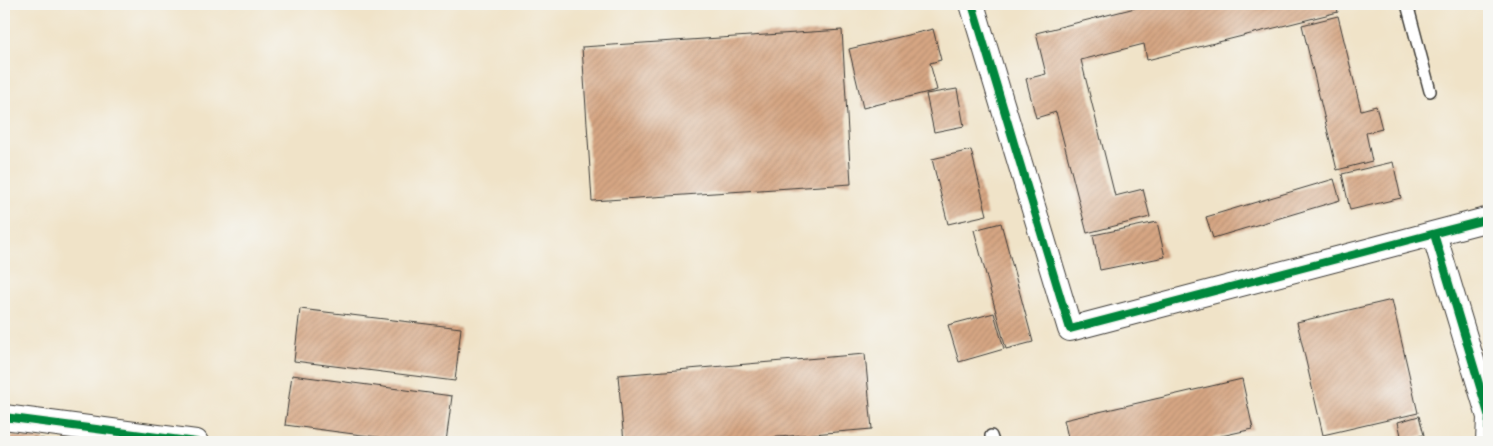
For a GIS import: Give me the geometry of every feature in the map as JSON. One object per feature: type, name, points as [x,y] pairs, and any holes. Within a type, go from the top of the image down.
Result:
[{"type":"street","points":[[972,4],[1070,329],[1489,219]]},
{"type":"street","points":[[1434,234],[1489,417],[1488,442]]},
{"type":"street","points":[[4,416],[196,442]]},
{"type":"lane","points":[[1407,4],[1430,91]]},
{"type":"building","points":[[1134,4],[1336,4],[1338,12],[1147,60],[1144,44],[1081,60],[1115,196],[1143,189],[1150,217],[1087,233],[1056,112],[1036,118],[1026,79],[1046,74],[1036,33],[1135,8]]},
{"type":"building","points":[[1338,16],[1361,110],[1376,106],[1382,129],[1366,133],[1372,161],[1337,170],[1302,25]]},
{"type":"building","points":[[933,29],[941,60],[930,63],[937,90],[863,108],[849,49]]},
{"type":"building","points":[[842,30],[851,184],[592,201],[582,47]]},
{"type":"building","points":[[957,89],[964,126],[934,132],[926,94]]},
{"type":"building","points":[[971,150],[987,215],[948,224],[932,159]]},
{"type":"building","points":[[1393,162],[1401,198],[1350,210],[1342,174]]},
{"type":"building","points":[[1334,179],[1340,200],[1213,238],[1206,217]]},
{"type":"building","points":[[1157,222],[1165,257],[1100,270],[1093,235]]},
{"type":"building","points":[[1001,223],[1033,342],[1006,349],[974,230]]},
{"type":"building","points":[[1392,300],[1418,413],[1323,435],[1297,322]]},
{"type":"building","points":[[300,309],[461,328],[455,381],[294,361]]},
{"type":"building","points":[[994,313],[1004,349],[959,362],[948,325]]},
{"type":"building","points":[[865,354],[872,429],[720,442],[624,442],[618,375]]},
{"type":"building","points":[[292,375],[452,396],[446,442],[415,442],[285,425]]},
{"type":"building","points":[[1242,379],[1253,429],[1194,442],[1069,442],[1064,420]]},
{"type":"building","points":[[1419,416],[1424,435],[1402,440],[1398,422]]},
{"type":"building","points":[[12,436],[44,439],[43,442],[11,442]]},
{"type":"cycle path","points":[[972,4],[1070,329],[1489,219]]},
{"type":"cycle path","points":[[1434,234],[1489,417],[1488,442]]},
{"type":"cycle path","points":[[4,417],[196,442]]}]
